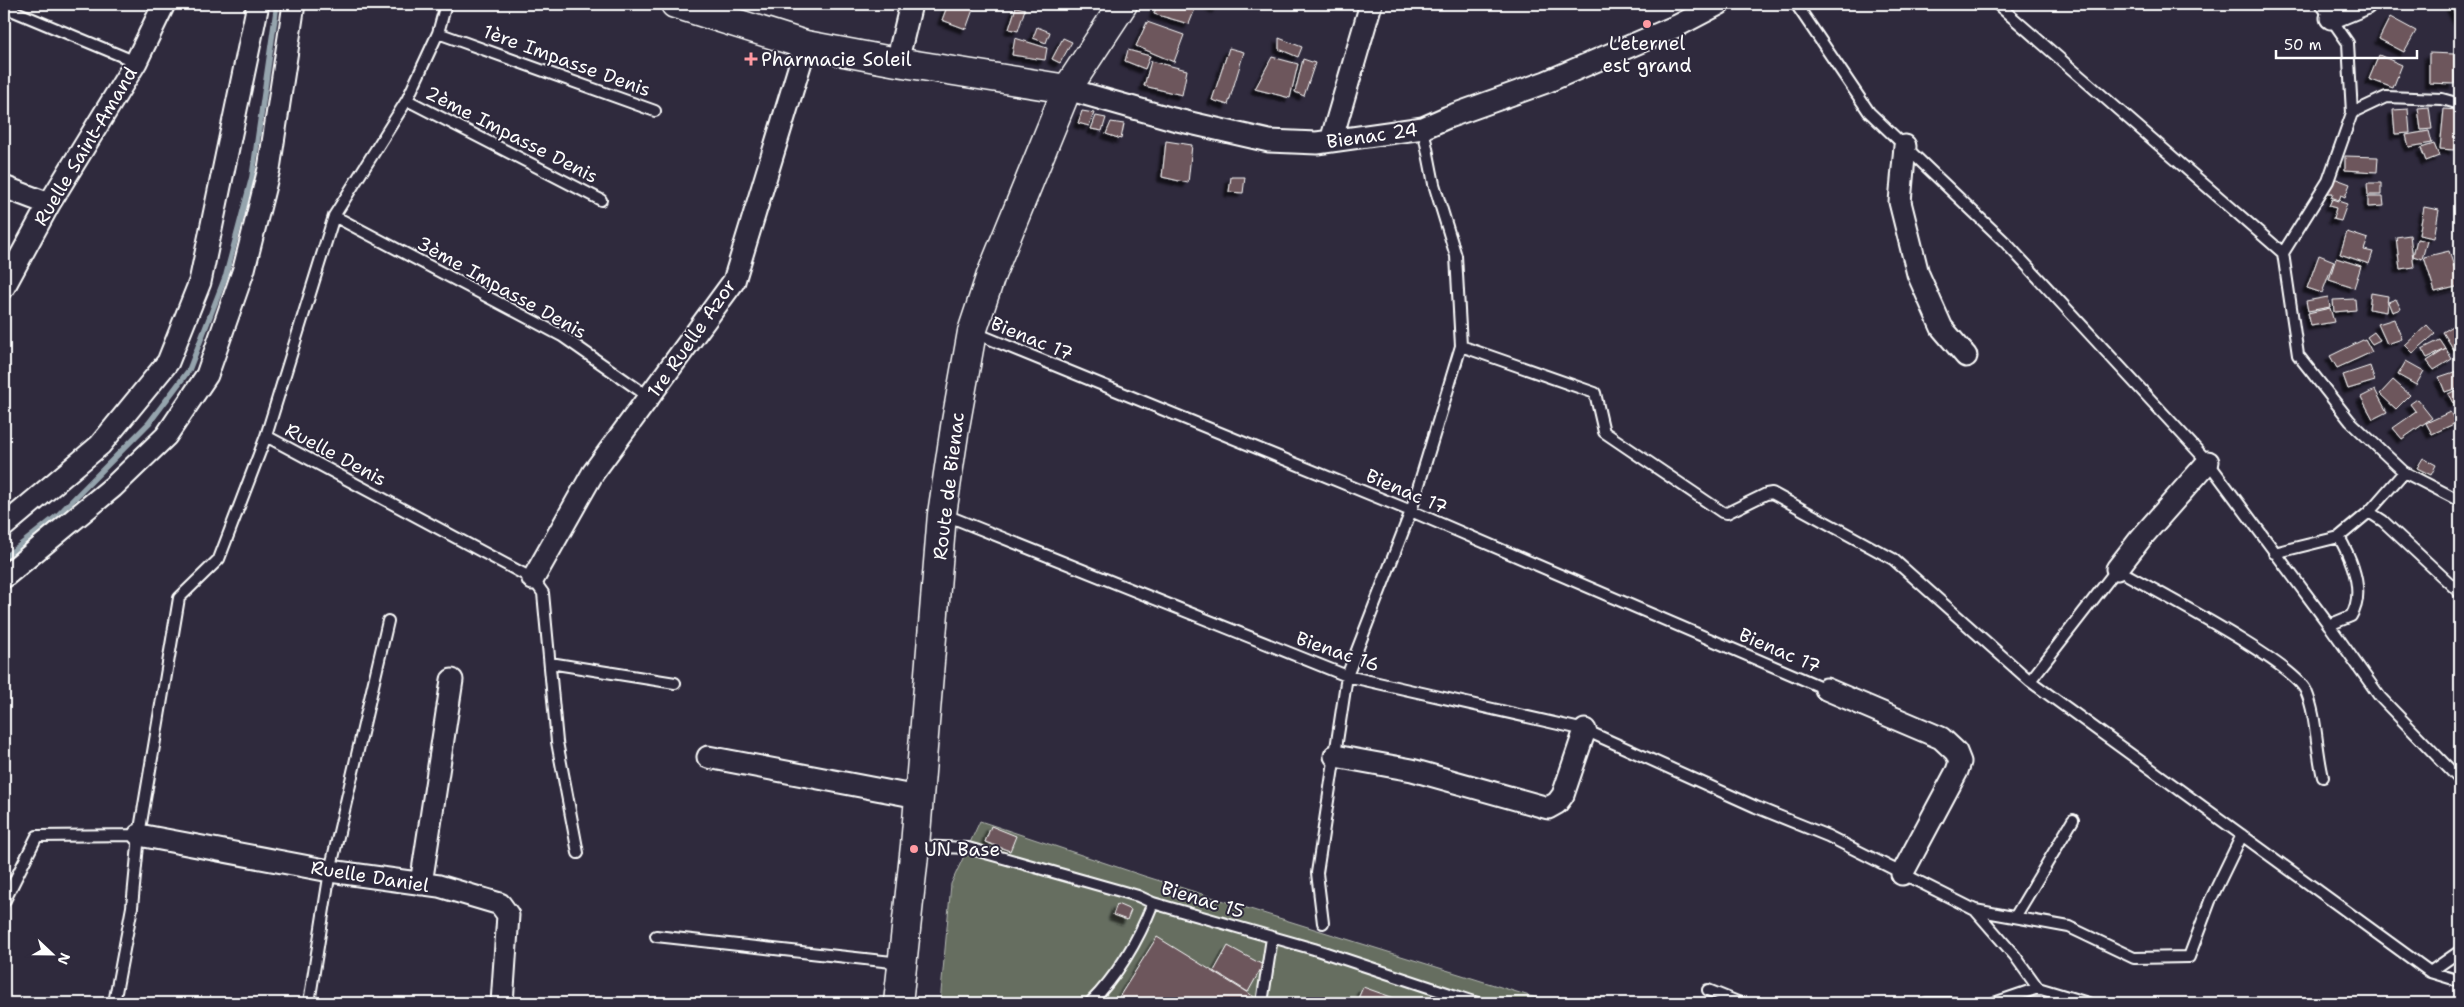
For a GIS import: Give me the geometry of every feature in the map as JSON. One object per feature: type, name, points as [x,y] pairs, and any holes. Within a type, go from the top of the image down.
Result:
[{"type":"main road","points":[[675,4],[806,44],[897,62],[1067,89]]},
{"type":"main road","name":"Route de Bienac","points":[[898,1003],[915,846],[942,514],[972,332],[1001,250],[1067,89],[1123,4]]},
{"type":"street","name":"Ruelle Saint-Amand","points":[[4,287],[49,204],[136,62],[164,4]]},
{"type":"street","points":[[4,526],[100,444],[168,362],[200,282],[258,4]]},
{"type":"street","points":[[4,577],[113,487],[166,436],[207,375],[244,269],[269,169],[294,4]]},
{"type":"street","points":[[897,62],[911,4]]},
{"type":"street","points":[[1331,140],[1370,4]]},
{"type":"street","points":[[2326,11],[2365,4]]},
{"type":"street","name":"Bienac 24","points":[[1067,89],[1173,119],[1269,141],[1317,143],[1423,128],[1448,117],[1546,82],[1676,26],[1708,5]]},
{"type":"street","name":"1re Ruelle Azor","points":[[533,579],[593,473],[734,281],[806,44]]},
{"type":"street","points":[[1906,146],[1900,202],[1918,274],[1942,328],[1966,356]]},
{"type":"street","points":[[4,187],[49,204]]},
{"type":"street","points":[[2117,569],[2141,538],[2208,462]]},
{"type":"street","points":[[422,884],[452,680]]},
{"type":"street","points":[[1826,689],[1941,738],[1956,752],[1960,762],[1957,771],[1902,874]]},
{"type":"street","points":[[1335,756],[1412,770],[1548,808],[1558,803],[1563,795],[1585,730]]},
{"type":"street","points":[[708,757],[918,797]]},
{"type":"street","name":"Ruelle Daniel","points":[[139,835],[330,871],[422,884],[500,904],[508,915],[502,1003]]},
{"type":"lane","name":"Ruelle Denis","points":[[446,4],[438,33],[407,100],[334,216],[266,436],[533,579]]},
{"type":"lane","points":[[1796,4],[1869,112],[2005,242],[2208,462],[2274,553],[2329,624],[2380,697],[2460,780]]},
{"type":"lane","points":[[1996,4],[2282,253],[2298,355],[2350,421],[2404,472],[2460,500]]},
{"type":"lane","points":[[4,7],[136,62]]},
{"type":"lane","points":[[2282,253],[2328,181],[2352,113],[2348,43],[2326,11]]},
{"type":"lane","name":"1ère Impasse Denis","points":[[438,33],[655,111]]},
{"type":"lane","points":[[2352,113],[2386,97],[2442,99],[2460,104]]},
{"type":"lane","name":"2ème Impasse Denis","points":[[407,100],[602,200]]},
{"type":"lane","points":[[1323,923],[1317,873],[1347,676],[1411,511],[1461,346],[1456,256],[1434,184],[1423,128]]},
{"type":"lane","name":"3ème Impasse Denis","points":[[334,216],[562,336],[649,397]]},
{"type":"lane","name":"Bienac 17","points":[[972,332],[1411,511],[1826,689]]},
{"type":"lane","points":[[1461,346],[1595,393],[1604,432],[1722,512],[1727,513],[1766,494],[1772,493],[1893,559],[2030,681],[2430,972],[2460,981]]},
{"type":"lane","points":[[114,1003],[132,908],[139,835],[179,598],[219,559],[266,436]]},
{"type":"lane","points":[[2274,553],[2339,537],[2368,512],[2404,472]]},
{"type":"lane","points":[[2368,512],[2383,521],[2460,593]]},
{"type":"lane","name":"Bienac 16","points":[[942,514],[1347,676],[1585,730],[1756,807],[1828,836],[1975,910]]},
{"type":"lane","points":[[2329,624],[2351,616],[2358,599],[2355,576],[2346,550],[2339,537]]},
{"type":"lane","points":[[2030,681],[2117,569],[2260,652],[2293,675],[2305,690],[2313,720],[2322,777]]},
{"type":"lane","points":[[533,579],[543,593],[557,742],[578,852]]},
{"type":"lane","points":[[309,1003],[330,871],[388,621]]},
{"type":"lane","points":[[550,663],[675,683]]},
{"type":"lane","points":[[2015,917],[2073,820]]},
{"type":"lane","points":[[4,902],[37,836],[139,835]]},
{"type":"lane","points":[[1975,910],[2069,927],[2134,958],[2189,958],[2210,901],[2242,835]]},
{"type":"lane","name":"Bienac 15","points":[[915,846],[968,848],[1138,896],[1153,904],[1399,976],[1478,1003]]},
{"type":"lane","points":[[1090,1003],[1109,984],[1126,958],[1153,904]]},
{"type":"lane","points":[[1975,910],[2015,956],[2038,988]]},
{"type":"lane","points":[[656,936],[902,963]]},
{"type":"lane","points":[[1262,1003],[1272,938]]},
{"type":"lane","points":[[2430,972],[2460,951]]},
{"type":"lane","points":[[1994,1003],[2038,988],[2088,1003]]},
{"type":"lane","points":[[1708,990],[1740,1003]]},
{"type":"lane","points":[[1926,1003],[1962,1003]]},
{"type":"green space","points":[[980,821],[1144,876],[1552,1003],[940,1003],[951,884]]},
{"type":"building","points":[[948,4],[975,4],[966,29],[942,20]]},
{"type":"building","points":[[1157,4],[1197,4],[1189,24],[1154,14]]},
{"type":"building","points":[[1208,4],[1219,4],[1216,9]]},
{"type":"building","points":[[2450,4],[2460,4],[2460,24]]},
{"type":"building","points":[[1016,7],[1025,9],[1018,31],[1009,29]]},
{"type":"building","points":[[2390,17],[2416,31],[2404,52],[2379,39]]},
{"type":"building","points":[[1147,22],[1184,35],[1174,62],[1136,46]]},
{"type":"building","points":[[1037,27],[1050,32],[1046,43],[1033,38]]},
{"type":"building","points":[[1015,38],[1047,48],[1045,60],[1012,55]]},
{"type":"building","points":[[1063,38],[1072,42],[1060,63],[1052,59]]},
{"type":"building","points":[[1279,38],[1302,47],[1298,57],[1279,49]]},
{"type":"building","points":[[1229,48],[1244,52],[1228,105],[1212,100]]},
{"type":"building","points":[[1128,50],[1150,56],[1145,69],[1125,61]]},
{"type":"building","points":[[2429,53],[2454,54],[2454,84],[2429,83]]},
{"type":"building","points":[[2379,55],[2402,65],[2393,88],[2369,79]]},
{"type":"building","points":[[1272,57],[1298,64],[1290,98],[1255,89]]},
{"type":"building","points":[[1303,59],[1315,63],[1304,96],[1295,92]]},
{"type":"building","points":[[1151,61],[1187,70],[1182,95],[1144,86]]},
{"type":"building","points":[[2429,107],[2432,129],[2421,130],[2418,108]]},
{"type":"building","points":[[2408,109],[2410,133],[2395,134],[2393,110]]},
{"type":"building","points":[[2444,109],[2457,110],[2454,150],[2440,149]]},
{"type":"building","points":[[1082,111],[1094,113],[1089,126],[1078,123]]},
{"type":"building","points":[[1096,116],[1106,118],[1102,131],[1091,129]]},
{"type":"building","points":[[1111,122],[1124,124],[1121,139],[1106,134]]},
{"type":"building","points":[[2429,131],[2432,143],[2409,147],[2406,135]]},
{"type":"building","points":[[1166,141],[1192,145],[1188,183],[1162,177]]},
{"type":"building","points":[[2434,144],[2439,156],[2426,161],[2421,148]]},
{"type":"building","points":[[2345,156],[2378,157],[2377,172],[2345,170]]},
{"type":"building","points":[[1231,177],[1245,177],[1243,193],[1229,192]]},
{"type":"building","points":[[2331,177],[2350,184],[2345,197],[2341,195],[2339,200],[2331,197],[2333,193],[2325,193]]},
{"type":"building","points":[[2367,183],[2381,183],[2381,195],[2368,195]]},
{"type":"building","points":[[2368,197],[2383,197],[2384,206],[2368,207]]},
{"type":"building","points":[[2332,199],[2347,204],[2341,221],[2333,219],[2336,208],[2329,206]]},
{"type":"building","points":[[2424,207],[2439,210],[2434,238],[2419,235]]},
{"type":"building","points":[[2347,232],[2368,239],[2364,250],[2373,252],[2369,264],[2340,254]]},
{"type":"building","points":[[2410,235],[2414,267],[2400,269],[2396,237]]},
{"type":"building","points":[[2417,239],[2427,241],[2422,259],[2413,256]]},
{"type":"building","points":[[2449,251],[2460,286],[2435,292],[2424,257]]},
{"type":"building","points":[[2319,255],[2334,261],[2322,293],[2307,288]]},
{"type":"building","points":[[2336,258],[2361,266],[2354,288],[2329,280]]},
{"type":"building","points":[[2371,293],[2388,296],[2386,312],[2369,309]]},
{"type":"building","points":[[2328,297],[2330,307],[2308,311],[2306,301]]},
{"type":"building","points":[[2355,299],[2356,310],[2334,312],[2333,300]]},
{"type":"building","points":[[2396,299],[2401,309],[2392,312],[2388,302]]},
{"type":"building","points":[[2330,308],[2334,322],[2311,326],[2308,313]]},
{"type":"building","points":[[2394,319],[2402,339],[2387,344],[2378,324]]},
{"type":"building","points":[[2427,325],[2435,334],[2413,353],[2405,345]]},
{"type":"building","points":[[2455,325],[2460,334],[2460,347],[2454,350],[2443,332]]},
{"type":"building","points":[[2374,332],[2380,340],[2372,344],[2367,337]]},
{"type":"building","points":[[2365,339],[2372,352],[2337,368],[2330,356]]},
{"type":"building","points":[[2440,340],[2446,349],[2427,358],[2422,349]]},
{"type":"building","points":[[2446,349],[2452,359],[2434,370],[2427,361]]},
{"type":"building","points":[[2406,361],[2424,371],[2416,385],[2398,375]]},
{"type":"building","points":[[2370,366],[2375,381],[2348,389],[2343,375]]},
{"type":"building","points":[[2460,370],[2460,387],[2445,392],[2439,377]]},
{"type":"building","points":[[2393,380],[2410,395],[2396,409],[2380,394]]},
{"type":"building","points":[[2460,388],[2460,399],[2453,403],[2448,394]]},
{"type":"building","points":[[2375,390],[2387,412],[2373,419],[2361,397]]},
{"type":"building","points":[[2417,399],[2432,418],[2402,439],[2393,428],[2416,412],[2410,404]]},
{"type":"building","points":[[2450,412],[2456,423],[2432,434],[2426,423]]},
{"type":"building","points":[[2423,458],[2436,465],[2431,475],[2417,468]]},
{"type":"building","points":[[991,826],[1016,836],[1010,851],[985,842]]},
{"type":"building","points":[[1117,904],[1131,910],[1127,920],[1113,915]]},
{"type":"building","points":[[1157,937],[1256,998],[1253,1003],[1129,1003],[1119,997]]},
{"type":"building","points":[[1228,946],[1263,965],[1248,992],[1214,971]]},
{"type":"building","points":[[1363,987],[1394,998],[1392,1003],[1356,1003]]},
{"type":"waterway","points":[[4,558],[57,516],[149,423],[189,370],[226,275],[252,177],[277,4]]},
{"type":"place","name":"L'eternel est grand","points":[[1647,24]]},
{"type":"place","name":"Pharmacie Soleil","points":[[751,59]]},
{"type":"place","name":"UN Base","points":[[914,849]]}]
